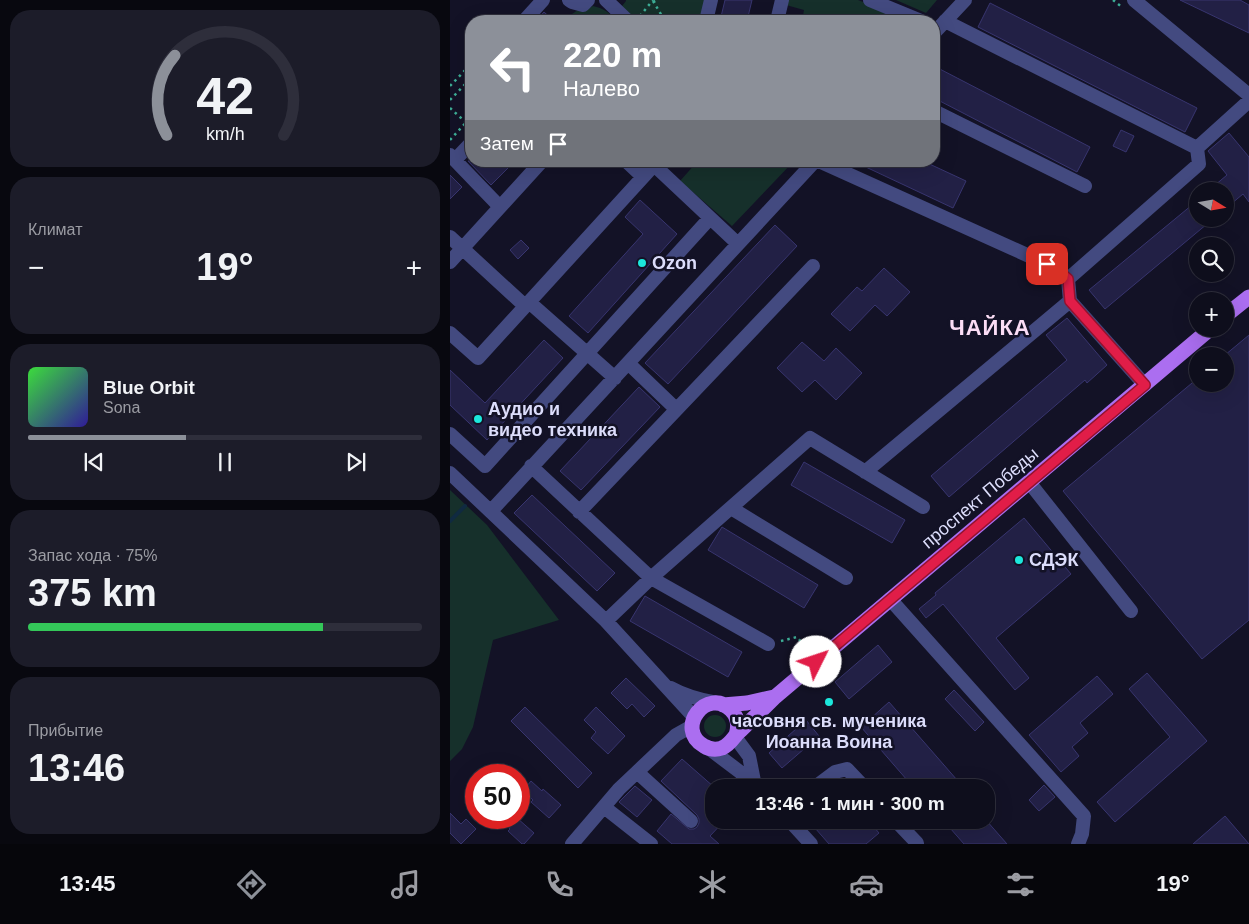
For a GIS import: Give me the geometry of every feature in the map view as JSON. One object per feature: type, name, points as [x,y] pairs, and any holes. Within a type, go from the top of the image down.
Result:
[{"type":"main road","points":[[1234,309],[1249,297]]},
{"type":"main road","name":"проспект Победы","points":[[707,747],[714,749],[722,748],[729,744],[775,697],[1201,337]]},
{"type":"main road","name":"проспект Победы","points":[[693,722],[702,707],[711,704],[747,703],[775,697]]},
{"type":"main road","points":[[720,704],[729,708],[736,717],[738,727],[735,736]]},
{"type":"main road","points":[[693,722],[694,734],[698,741],[707,747]]},
{"type":"street","points":[[529,15],[543,0]]},
{"type":"street","points":[[569,0],[583,5],[588,0]]},
{"type":"street","points":[[606,0],[622,15]]},
{"type":"street","points":[[707,15],[711,0]]},
{"type":"street","points":[[778,15],[782,0]]},
{"type":"street","points":[[870,0],[906,15]]},
{"type":"street","points":[[940,26],[965,0]]},
{"type":"street","points":[[1134,0],[1249,95]]},
{"type":"street","points":[[940,29],[1197,148]]},
{"type":"street","points":[[1197,148],[1249,101]]},
{"type":"street","points":[[940,114],[1085,186]]},
{"type":"street","points":[[465,148],[453,157],[500,207]]},
{"type":"street","points":[[1068,279],[1199,164],[1197,148]]},
{"type":"street","points":[[450,262],[537,167]]},
{"type":"street","points":[[632,167],[643,177]]},
{"type":"street","points":[[450,333],[478,358],[650,167]]},
{"type":"street","points":[[657,167],[738,244]]},
{"type":"street","points":[[491,511],[809,167]]},
{"type":"street","points":[[832,167],[1047,264],[1060,272],[1068,279],[1070,301],[1145,385]]},
{"type":"street","points":[[450,434],[485,466],[710,218]]},
{"type":"street","points":[[450,236],[615,378]]},
{"type":"street","points":[[580,512],[813,266]]},
{"type":"street","points":[[865,472],[1070,301]]},
{"type":"street","points":[[628,363],[676,409]]},
{"type":"street","points":[[606,621],[650,578],[810,438],[923,507]]},
{"type":"street","points":[[531,466],[650,578],[768,644]]},
{"type":"street","points":[[450,473],[606,621],[664,684],[693,722],[676,735],[637,772],[572,844]]},
{"type":"street","points":[[1029,482],[1131,611]]},
{"type":"street","points":[[731,508],[846,578]]},
{"type":"street","points":[[890,599],[1084,816],[1082,834],[1078,844]]},
{"type":"street","points":[[664,684],[686,695],[720,704]]},
{"type":"street","points":[[735,736],[749,756],[756,779]]},
{"type":"street","points":[[707,747],[750,779]]},
{"type":"street","points":[[826,779],[835,772],[847,769],[856,779]]},
{"type":"street","points":[[637,772],[691,821]]},
{"type":"street","points":[[604,807],[651,844]]},
{"type":"street","points":[[797,829],[811,844]]},
{"type":"street","points":[[904,829],[916,844]]},
{"type":"path","points":[[653,0],[662,15]]},
{"type":"path","points":[[640,15],[653,0],[658,0]]},
{"type":"path","points":[[450,86],[465,70]]},
{"type":"path","points":[[450,100],[465,84]]},
{"type":"path","points":[[450,108],[465,121]]},
{"type":"path","points":[[450,140],[465,123]]},
{"type":"path","points":[[791,167],[794,170]]},
{"type":"path","points":[[768,644],[797,637],[806,648]]},
{"type":"green space","points":[[706,0],[702,15],[631,15],[622,6],[626,1]]},
{"type":"green space","points":[[787,0],[858,0],[896,15],[803,15],[804,10],[786,5]]},
{"type":"green space","points":[[896,0],[937,0],[926,13]]},
{"type":"green space","points":[[593,6],[611,15],[572,14],[578,10],[585,10]]},
{"type":"green space","points":[[692,167],[788,167],[732,226],[680,181]]},
{"type":"green space","points":[[450,490],[487,525],[559,620],[493,640],[473,727],[462,749],[450,761]]},
{"type":"green space","points":[[715,715],[723,718],[726,726],[723,734],[715,737],[707,734],[704,726],[707,718]]},
{"type":"building","points":[[725,0],[752,0],[748,15],[721,15]]},
{"type":"building","points":[[1180,0],[1240,0],[1249,5],[1249,33]]},
{"type":"building","points":[[990,3],[1197,108],[1185,132],[978,27]]},
{"type":"building","points":[[940,69],[1090,147],[1077,172],[940,101]]},
{"type":"building","points":[[1121,130],[1134,136],[1126,152],[1113,146]]},
{"type":"building","points":[[1229,133],[1249,157],[1249,202],[1243,194],[1234,202],[1234,182],[1219,182],[1227,175],[1208,151]]},
{"type":"building","points":[[474,167],[509,167],[491,185]]},
{"type":"building","points":[[866,167],[936,167],[966,181],[953,208]]},
{"type":"building","points":[[450,175],[462,187],[450,199]]},
{"type":"building","points":[[640,200],[677,234],[588,333],[569,316],[643,234],[625,217]]},
{"type":"building","points":[[1189,207],[1189,228],[1202,228],[1189,237],[1189,239],[1105,309],[1089,290]]},
{"type":"building","points":[[775,225],[797,246],[668,384],[645,363]]},
{"type":"building","points":[[521,240],[529,248],[518,259],[510,250]]},
{"type":"building","points":[[884,268],[910,292],[887,316],[875,305],[850,331],[831,314],[857,287],[862,291]]},
{"type":"building","points":[[1067,318],[1107,365],[1087,383],[1085,380],[949,497],[931,476],[1067,360],[1046,335]]},
{"type":"building","points":[[1249,335],[1249,620],[1202,659],[1063,491],[1189,386],[1189,392],[1234,392],[1234,348]]},
{"type":"building","points":[[544,340],[563,358],[487,440],[450,405],[450,370],[485,403]]},
{"type":"building","points":[[802,342],[824,361],[836,348],[862,373],[836,400],[815,380],[802,392],[777,368]]},
{"type":"building","points":[[639,387],[660,407],[581,490],[560,471]]},
{"type":"building","points":[[804,462],[905,520],[892,543],[791,485]]},
{"type":"building","points":[[532,495],[615,573],[597,591],[514,513]]},
{"type":"building","points":[[1024,518],[1071,574],[996,638],[1029,678],[1015,690],[943,604],[926,618],[919,609],[936,595],[935,593]]},
{"type":"building","points":[[722,527],[818,585],[804,608],[708,550]]},
{"type":"building","points":[[645,596],[742,652],[728,677],[630,621]]},
{"type":"building","points":[[878,645],[892,662],[849,699],[835,682]]},
{"type":"building","points":[[1147,673],[1207,741],[1115,822],[1097,802],[1170,737],[1129,689]]},
{"type":"building","points":[[1097,676],[1113,694],[1080,723],[1088,733],[1072,747],[1079,756],[1061,772],[1029,735]]},
{"type":"building","points":[[626,678],[655,706],[644,717],[632,704],[627,709],[611,693]]},
{"type":"building","points":[[954,690],[984,722],[975,731],[945,699]]},
{"type":"building","points":[[889,702],[956,779],[906,779],[861,727]]},
{"type":"building","points":[[525,707],[592,773],[578,788],[511,721]]},
{"type":"building","points":[[596,707],[625,736],[608,754],[591,738],[596,732],[584,720]]},
{"type":"building","points":[[806,720],[819,736],[782,768],[769,753]]},
{"type":"building","points":[[682,759],[705,779],[705,829],[717,829],[710,836],[719,844],[672,844],[657,831],[671,814],[689,829],[694,829],[699,823],[697,815],[661,781]]},
{"type":"building","points":[[531,781],[542,791],[543,789],[561,805],[549,818],[531,802],[533,800],[530,797]]},
{"type":"building","points":[[1044,785],[1055,797],[1039,811],[1029,800]]},
{"type":"building","points":[[635,786],[652,800],[637,817],[619,802]]},
{"type":"building","points":[[450,813],[461,824],[465,820],[465,829],[476,829],[461,844],[450,833]]},
{"type":"building","points":[[1225,816],[1249,844],[1193,844]]},
{"type":"building","points":[[510,829],[529,829],[534,833],[522,844],[508,831]]},
{"type":"building","points":[[816,829],[876,829],[879,833],[866,844],[829,844]]},
{"type":"building","points":[[951,829],[994,829],[1007,844],[964,844]]},
{"type":"waterway","points":[[450,521],[465,506]]},
{"type":"place","name":"Ozon","points":[[642,263]]},
{"type":"place","name":"Аудио и видео техника","points":[[478,419]]},
{"type":"place","name":"СДЭК","points":[[1019,560]]},
{"type":"place","name":"часовня св. мученика Иоанна Воина","points":[[829,702]]},
{"type":"district","name":"ЧАЙКА","points":[[990,327]]},
{"type":"route","points":[[816,662],[1145,385],[1070,301],[1068,279],[1047,264]]}]
